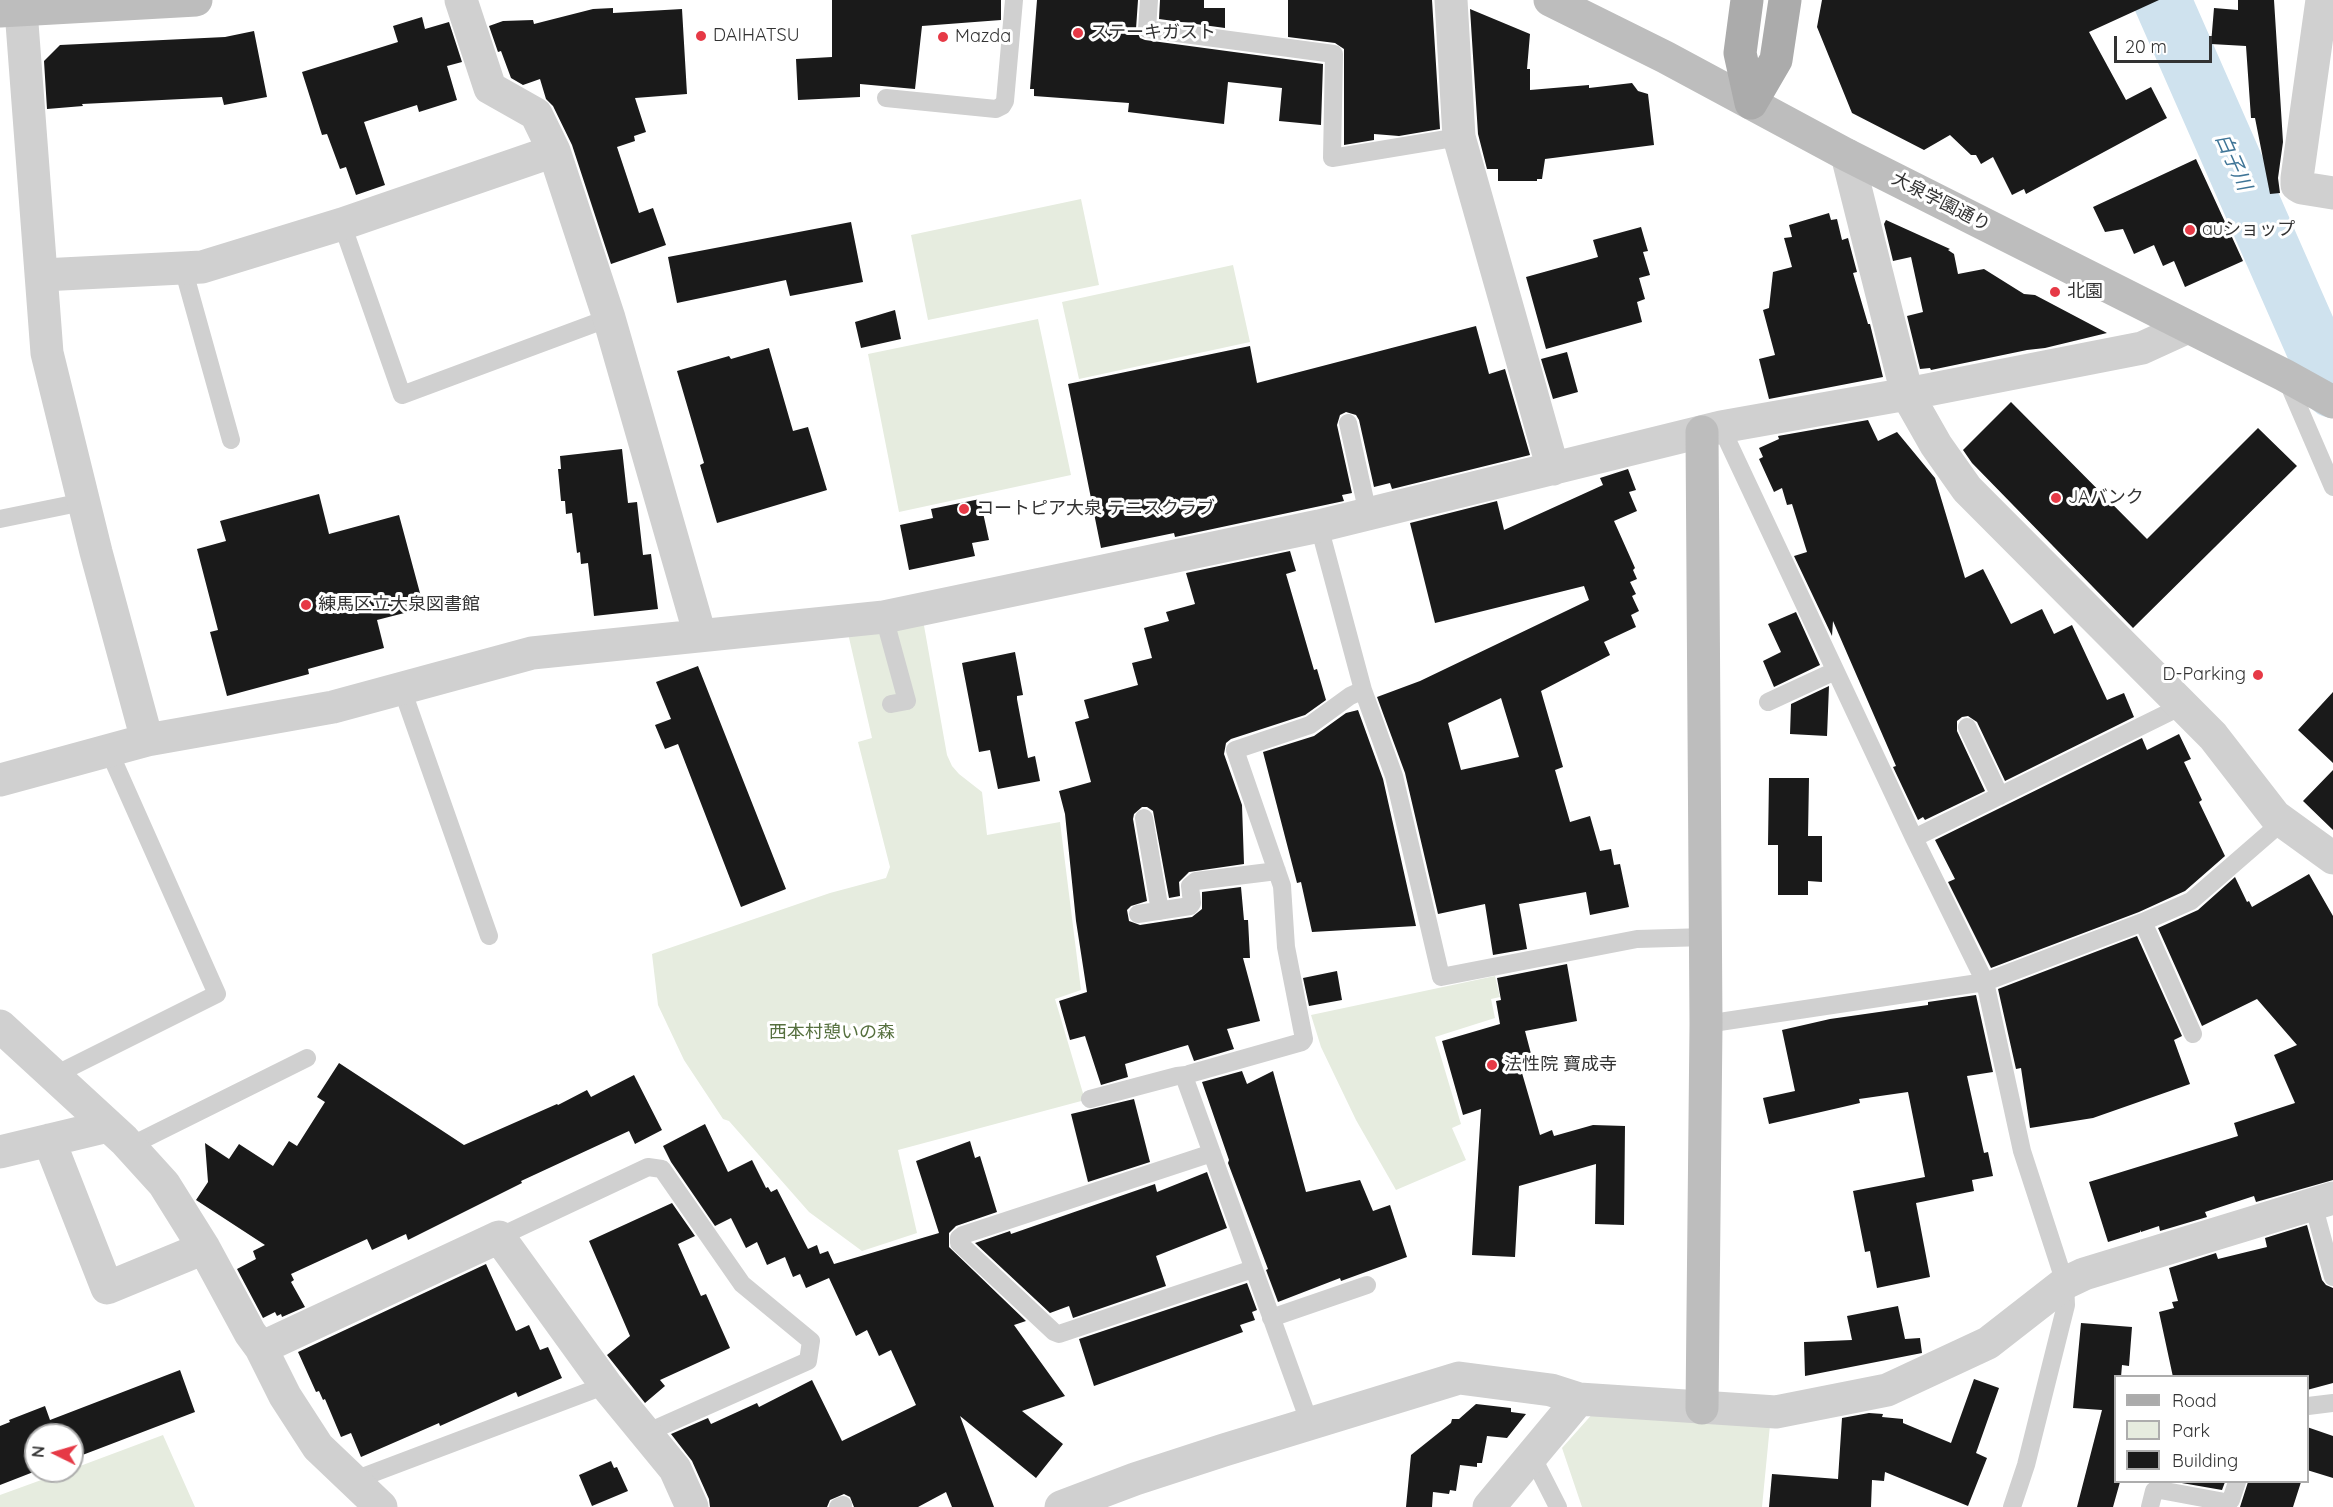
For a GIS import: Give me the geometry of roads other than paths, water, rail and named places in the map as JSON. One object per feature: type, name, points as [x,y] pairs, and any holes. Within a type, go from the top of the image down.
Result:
[{"type":"main road","points":[[1747,0],[1740,53],[1751,103]]},
{"type":"main road","points":[[1751,103],[1776,60],[1785,0]]},
{"type":"street","points":[[147,741],[83,502],[47,353],[42,275],[11,11],[196,0]]},
{"type":"street","points":[[461,0],[490,88],[536,114],[554,151],[609,318],[700,635]]},
{"type":"street","points":[[1451,0],[1459,137],[1553,469]]},
{"type":"street","name":"大泉学園通り","points":[[1550,0],[1665,57],[1847,155],[2292,379],[2333,402]]},
{"type":"street","points":[[2322,0],[2323,65],[2297,184],[2302,188],[2333,193]]},
{"type":"street","points":[[42,275],[202,267],[342,224],[554,151]]},
{"type":"street","points":[[1847,155],[1907,394],[1936,445],[1967,489],[2213,736],[2275,816],[2333,858]]},
{"type":"street","points":[[0,780],[147,741],[333,707],[532,653],[884,617],[1319,526],[1712,429],[2142,348],[2188,327]]},
{"type":"street","points":[[1702,1408],[1712,429]]},
{"type":"street","points":[[0,1026],[119,1136],[164,1184],[204,1248],[250,1333],[261,1348],[285,1396],[318,1447],[381,1507]]},
{"type":"street","points":[[0,1152],[49,1140],[119,1136]]},
{"type":"street","points":[[49,1140],[107,1288],[204,1248]]},
{"type":"street","points":[[1060,1507],[1146,1475],[1460,1378],[1551,1390],[1579,1399],[1776,1412],[1887,1390],[1988,1343],[2065,1282],[2084,1274],[2323,1201]]},
{"type":"street","points":[[261,1348],[499,1237],[606,1385],[675,1469],[692,1507]]},
{"type":"street","points":[[1489,1507],[1579,1399]]},
{"type":"lane","points":[[886,98],[996,109],[1002,106],[1005,101],[1014,0]]},
{"type":"lane","points":[[1149,0],[1142,28],[1334,54],[1331,154],[1334,160],[1459,137]]},
{"type":"lane","points":[[342,224],[402,395],[609,318]]},
{"type":"lane","points":[[183,268],[231,440]]},
{"type":"lane","points":[[2292,379],[2333,486]]},
{"type":"lane","points":[[1348,423],[1368,514]]},
{"type":"lane","points":[[1712,429],[1835,671],[1985,982],[2022,1150],[2065,1282],[2066,1305],[2026,1465],[2012,1507]]},
{"type":"lane","points":[[0,519],[83,502]]},
{"type":"lane","points":[[1319,526],[1363,690],[1394,776],[1441,977],[1637,939],[1706,937]]},
{"type":"lane","points":[[884,617],[906,701],[891,704]]},
{"type":"lane","points":[[1768,702],[1835,671]]},
{"type":"lane","points":[[402,688],[489,936]]},
{"type":"lane","points":[[1090,1099],[1186,1075],[1304,1039],[1286,947],[1282,886],[1235,750],[1310,724],[1350,696],[1363,690]]},
{"type":"lane","points":[[1914,838],[2184,705]]},
{"type":"lane","points":[[1967,727],[2000,796]]},
{"type":"lane","points":[[53,1076],[217,994],[109,751]]},
{"type":"lane","points":[[1144,818],[1160,911]]},
{"type":"lane","points":[[1706,1024],[1985,982],[2143,922],[2191,901],[2282,822]]},
{"type":"lane","points":[[1138,914],[1190,906],[1192,903],[1190,886],[1196,881],[1277,871]]},
{"type":"lane","points":[[2143,922],[2193,1034]]},
{"type":"lane","points":[[119,1136],[307,1058]]},
{"type":"lane","points":[[1186,1075],[1185,1079],[1310,1424]]},
{"type":"lane","points":[[1212,1153],[963,1235],[959,1238],[959,1243],[1054,1332],[1059,1334],[1253,1269]]},
{"type":"lane","points":[[499,1237],[648,1167],[662,1169],[742,1284],[811,1341],[808,1361],[646,1433]]},
{"type":"lane","points":[[2323,1201],[2333,1277]]},
{"type":"lane","points":[[1271,1318],[1367,1285]]},
{"type":"lane","points":[[352,1481],[606,1385]]},
{"type":"lane","points":[[2309,1406],[2333,1403]]},
{"type":"lane","points":[[1532,1456],[1558,1507]]},
{"type":"lane","points":[[2150,1507],[2154,1491],[2160,1490],[2225,1502],[2231,1500],[2237,1483]]},
{"type":"waterway","name":"白子川","points":[[2162,0],[2333,389]]},
{"type":"place","name":"ステーキガスト","points":[[1078,33]]},
{"type":"place","name":"DAIHATSU","points":[[701,36]]},
{"type":"place","name":"Mazda","points":[[943,37]]},
{"type":"place","name":"auショップ","points":[[2190,230]]},
{"type":"place","name":"北園","points":[[2055,292]]},
{"type":"place","name":"JAバンク","points":[[2056,498]]},
{"type":"place","name":"コートピア大泉 テニスクラブ","points":[[964,509]]},
{"type":"place","name":"練馬区立大泉図書館","points":[[306,605]]},
{"type":"place","name":"D-Parking","points":[[2258,675]]},
{"type":"place","name":"法性院 寶成寺","points":[[1492,1065]]},
{"type":"park label","name":"西本村憩いの森","points":[[832,1033]]}]
